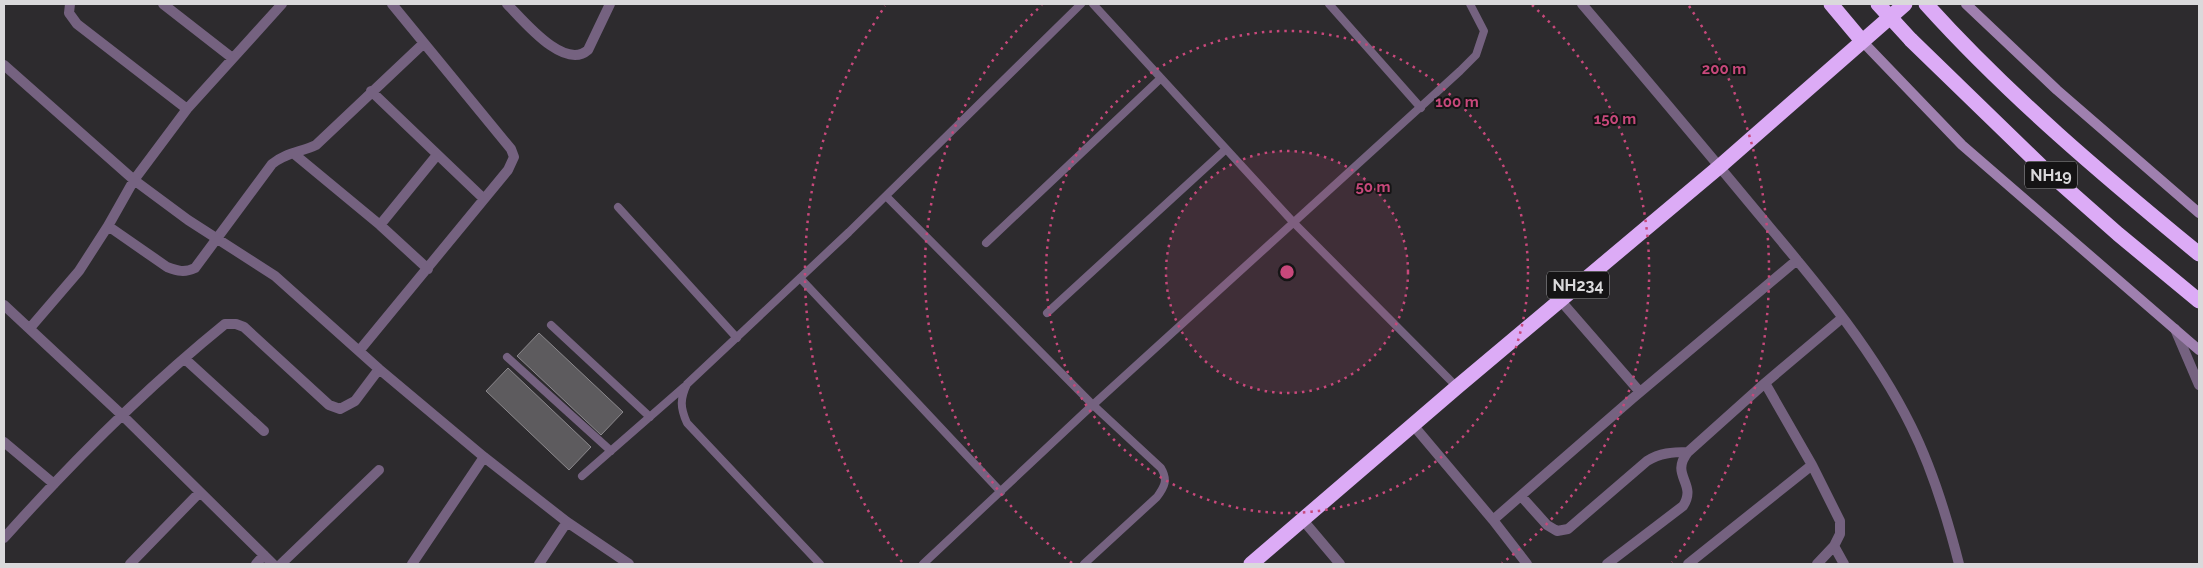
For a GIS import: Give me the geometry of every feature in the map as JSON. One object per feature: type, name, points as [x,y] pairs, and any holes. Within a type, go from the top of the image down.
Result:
[{"type":"highway","points":[[1831,4],[1862,41]]},
{"type":"highway","name":"NH19","points":[[1878,4],[1911,40],[2041,166],[2118,234],[2199,301]]},
{"type":"highway","name":"NH234","points":[[1250,564],[1719,166],[1905,4]]},
{"type":"highway","name":"NH19","points":[[1926,4],[1998,80],[2136,203],[2199,254]]},
{"type":"main road","points":[[1966,4],[2057,90],[2199,213]]},
{"type":"main road","points":[[1862,41],[1962,144],[2199,350]]},
{"type":"street","points":[[70,4],[69,13],[77,24],[187,109]]},
{"type":"street","points":[[163,4],[231,57]]},
{"type":"street","points":[[30,328],[79,271],[108,226],[134,180],[187,109],[231,57],[282,4]]},
{"type":"street","points":[[359,351],[508,170],[514,157],[511,149],[392,4]]},
{"type":"street","points":[[507,4],[538,36],[555,48],[574,56],[582,55],[588,50],[610,4]]},
{"type":"street","points":[[1582,4],[1797,260],[1877,365],[1911,425],[1930,469],[1948,518],[1960,564]]},
{"type":"street","points":[[108,226],[167,267],[187,272],[195,268],[272,164],[281,156],[316,145],[424,43]]},
{"type":"street","points":[[4,65],[134,180],[181,216],[275,276],[379,369],[484,457],[567,522],[630,564]]},
{"type":"street","points":[[371,91],[484,199]]},
{"type":"street","points":[[293,153],[428,269]]},
{"type":"street","points":[[380,226],[437,155]]},
{"type":"street","points":[[1493,520],[1640,392],[1797,260]]},
{"type":"street","points":[[1560,300],[1640,392]]},
{"type":"street","points":[[4,305],[123,416],[273,564]]},
{"type":"street","points":[[1607,564],[1683,506],[1688,498],[1687,487],[1680,468],[1682,460],[1688,452],[1765,382],[1842,318]]},
{"type":"street","points":[[4,538],[54,484],[123,416],[225,324],[236,324],[244,327],[329,405],[340,409],[355,401],[379,369]]},
{"type":"street","points":[[2175,329],[2199,385]]},
{"type":"street","points":[[185,359],[264,430]]},
{"type":"street","points":[[1765,382],[1812,465],[1840,521],[1840,534],[1834,546],[1817,564]]},
{"type":"street","points":[[1413,425],[1493,520],[1527,564]]},
{"type":"street","points":[[4,442],[54,484]]},
{"type":"street","points":[[1521,496],[1547,525],[1557,531],[1568,529],[1646,461],[1657,455],[1670,452],[1688,452]]},
{"type":"street","points":[[412,564],[484,457]]},
{"type":"street","points":[[1688,564],[1812,465]]},
{"type":"street","points":[[281,564],[379,470]]},
{"type":"street","points":[[130,564],[200,492]]},
{"type":"street","points":[[1302,519],[1340,564]]},
{"type":"street","points":[[539,564],[567,522]]},
{"type":"street","points":[[1834,546],[1844,564]]},
{"type":"street","points":[[256,564],[264,555]]},
{"type":"lane","points":[[582,476],[688,384],[737,338],[886,196],[1081,4]]},
{"type":"lane","points":[[1093,4],[1294,223],[1457,387]]},
{"type":"lane","points":[[1329,4],[1421,108]]},
{"type":"lane","points":[[924,564],[1093,405],[1421,108],[1476,55],[1484,31],[1470,4]]},
{"type":"lane","points":[[986,244],[1161,78]]},
{"type":"lane","points":[[1047,313],[1226,148]]},
{"type":"lane","points":[[886,196],[1093,405],[1161,468],[1166,477],[1164,487],[1157,497],[1084,564]]},
{"type":"lane","points":[[618,207],[737,338]]},
{"type":"lane","points":[[800,278],[1000,492]]},
{"type":"lane","points":[[551,325],[650,417]]},
{"type":"lane","points":[[507,357],[611,451]]},
{"type":"lane","points":[[688,384],[680,398],[681,410],[687,423],[820,564]]},
{"type":"building","points":[[539,333],[623,412],[601,435],[517,356]]},
{"type":"building","points":[[508,368],[591,447],[569,470],[486,391]]}]
